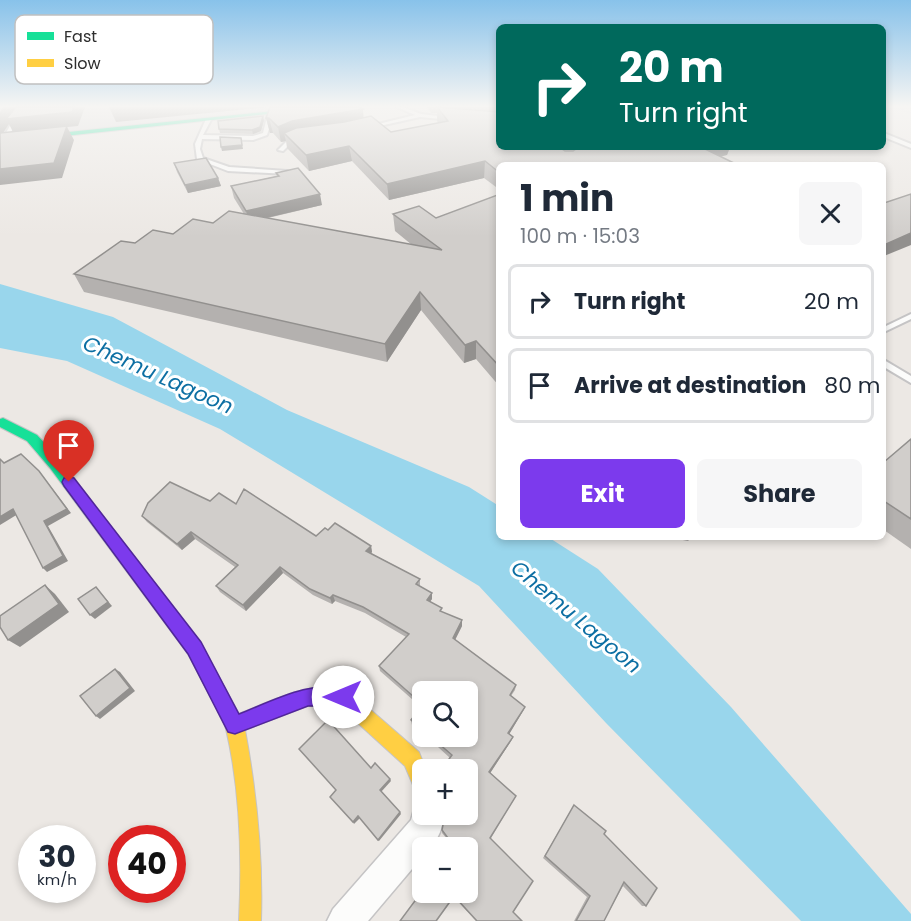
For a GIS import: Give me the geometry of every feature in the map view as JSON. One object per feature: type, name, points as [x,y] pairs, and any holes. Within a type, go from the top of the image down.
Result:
[{"type":"street","points":[[3,423],[32,438],[62,473],[194,648],[235,725],[244,779],[252,873],[250,921]]},
{"type":"street","points":[[235,725],[308,697],[343,697],[412,759]]},
{"type":"street","points":[[345,921],[427,825]]},
{"type":"lane","points":[[198,150],[200,159],[215,166],[287,174]]},
{"type":"lane","points":[[886,329],[911,316]]},
{"type":"lane","points":[[886,364],[911,380]]},
{"type":"water","name":"Chemu Lagoon","points":[[0,284],[113,317],[287,410],[469,487],[496,504],[496,540],[553,540],[598,569],[731,707],[911,914],[911,921],[801,921],[606,723],[479,586],[220,429],[67,361],[0,348]]},
{"type":"building","points":[[0,150],[59,150],[54,163],[0,169]]},
{"type":"building","points":[[301,150],[330,150],[306,155]]},
{"type":"building","points":[[353,150],[707,150],[732,162],[496,162],[496,170],[485,161],[387,184]]},
{"type":"building","points":[[206,158],[218,178],[185,185],[174,163]]},
{"type":"building","points":[[298,168],[320,194],[246,211],[231,186],[279,176],[276,173]]},
{"type":"building","points":[[911,194],[911,233],[886,244],[886,202]]},
{"type":"building","points":[[496,196],[496,363],[476,341],[465,345],[420,292],[385,344],[74,274],[121,241],[135,243],[153,230],[173,234],[193,219],[213,223],[229,211],[442,250],[393,214],[419,206],[436,218]]},
{"type":"building","points":[[911,439],[911,519],[886,502],[886,460]]},
{"type":"building","points":[[21,454],[39,471],[67,509],[44,521],[63,556],[43,568],[13,509],[0,517],[0,459],[4,463]]},
{"type":"building","points":[[170,482],[210,501],[219,493],[236,504],[244,489],[316,536],[325,528],[328,530],[335,523],[371,546],[366,551],[420,579],[416,584],[432,593],[427,600],[442,608],[440,611],[462,620],[453,638],[516,685],[510,695],[525,707],[508,733],[513,737],[489,772],[516,796],[490,838],[533,881],[513,912],[522,921],[477,921],[460,903],[478,903],[478,837],[447,837],[442,830],[443,825],[478,825],[478,759],[449,759],[452,755],[443,747],[478,747],[478,681],[412,681],[412,695],[379,666],[409,634],[363,607],[333,595],[330,598],[310,589],[280,567],[243,605],[216,586],[238,565],[191,532],[177,544],[142,516],[148,503]]},
{"type":"building","points":[[45,585],[59,604],[8,640],[0,627],[0,616]]},
{"type":"building","points":[[96,587],[108,602],[90,615],[78,599]]},
{"type":"building","points":[[115,669],[130,688],[96,716],[80,696]]},
{"type":"building","points":[[328,720],[371,768],[375,763],[390,779],[380,790],[400,812],[378,840],[358,816],[353,822],[330,797],[336,790],[299,749]]},
{"type":"building","points":[[574,805],[606,831],[604,834],[657,888],[646,906],[624,882],[604,921],[576,921],[590,896],[545,856]]},
{"type":"building","points":[[413,903],[449,903],[436,921],[400,921]]},
{"type":"traffic: fast","points":[[3,423],[32,438],[55,464],[194,648],[211,680]]},
{"type":"traffic: slow","points":[[211,680],[235,725],[244,779],[252,874],[250,921]]},
{"type":"traffic: slow","points":[[235,725],[307,697],[343,697],[412,759]]},
{"type":"route","points":[[69,482],[194,648],[235,725],[308,697],[343,697]]}]
